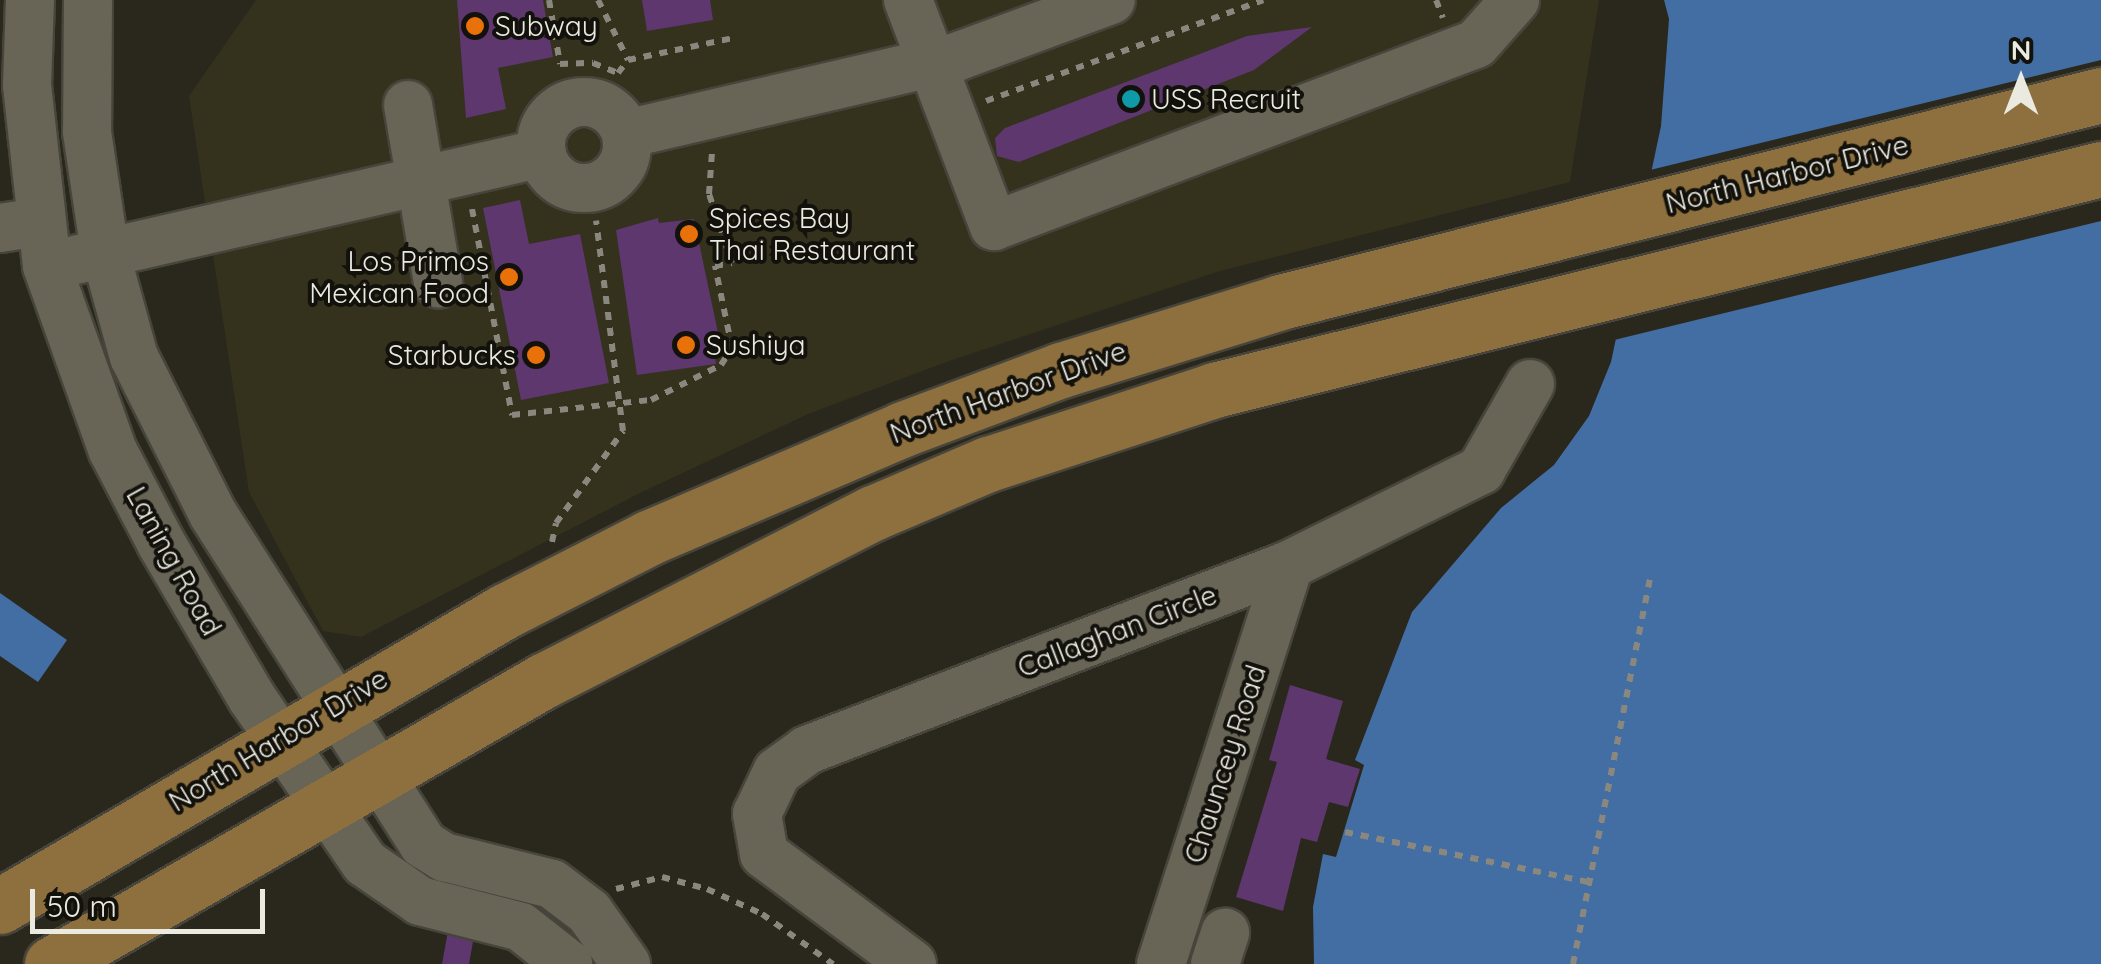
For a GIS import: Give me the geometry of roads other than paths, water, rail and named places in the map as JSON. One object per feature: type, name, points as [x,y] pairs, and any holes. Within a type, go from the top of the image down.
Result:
[{"type":"main road","name":"North Harbor Drive","points":[[0,906],[280,739],[574,576],[843,453],[1120,350],[1430,264],[2101,95]]},
{"type":"main road","points":[[52,964],[376,772],[928,488],[1136,411],[2101,169]]},
{"type":"street","name":"Laning Road","points":[[30,0],[29,239],[113,451],[280,739],[365,863],[402,892],[540,954]]},
{"type":"street","name":"Laning Road","points":[[88,0],[87,132],[105,252],[156,409],[411,832],[432,852],[530,875],[584,908],[626,964]]},
{"type":"street","points":[[908,0],[927,62],[994,226],[1476,44],[1515,0]]},
{"type":"street","points":[[29,239],[105,252],[542,154],[555,178],[594,187],[625,161],[626,134],[927,62],[1027,34],[1111,0]]},
{"type":"street","points":[[408,105],[438,282]]},
{"type":"street","name":"Callaghan Circle","points":[[912,964],[792,880],[764,854],[757,824],[766,788],[792,759],[1289,565],[1481,470],[1530,384]]},
{"type":"street","name":"Chauncey Road","points":[[1161,964],[1289,565]]},
{"type":"street","points":[[540,954],[584,908]]},
{"type":"water","points":[[1664,0],[2101,0],[2101,964],[1314,964],[1313,907],[1323,854],[1336,857],[1364,765],[1355,760],[1412,612],[1501,508],[1554,465],[1589,416],[1611,362],[1661,126],[1669,19]]},
{"type":"water","points":[[0,593],[67,640],[38,682],[0,656]]},
{"type":"place","name":"Subway","points":[[475,26]]},
{"type":"place","name":"USS Recruit","points":[[1131,99]]},
{"type":"place","name":"Spices Bay Thai Restaurant","points":[[689,234]]},
{"type":"place","name":"Los Primos Mexican Food","points":[[509,277]]},
{"type":"place","name":"Sushiya","points":[[686,345]]},
{"type":"place","name":"Starbucks","points":[[536,355]]}]
